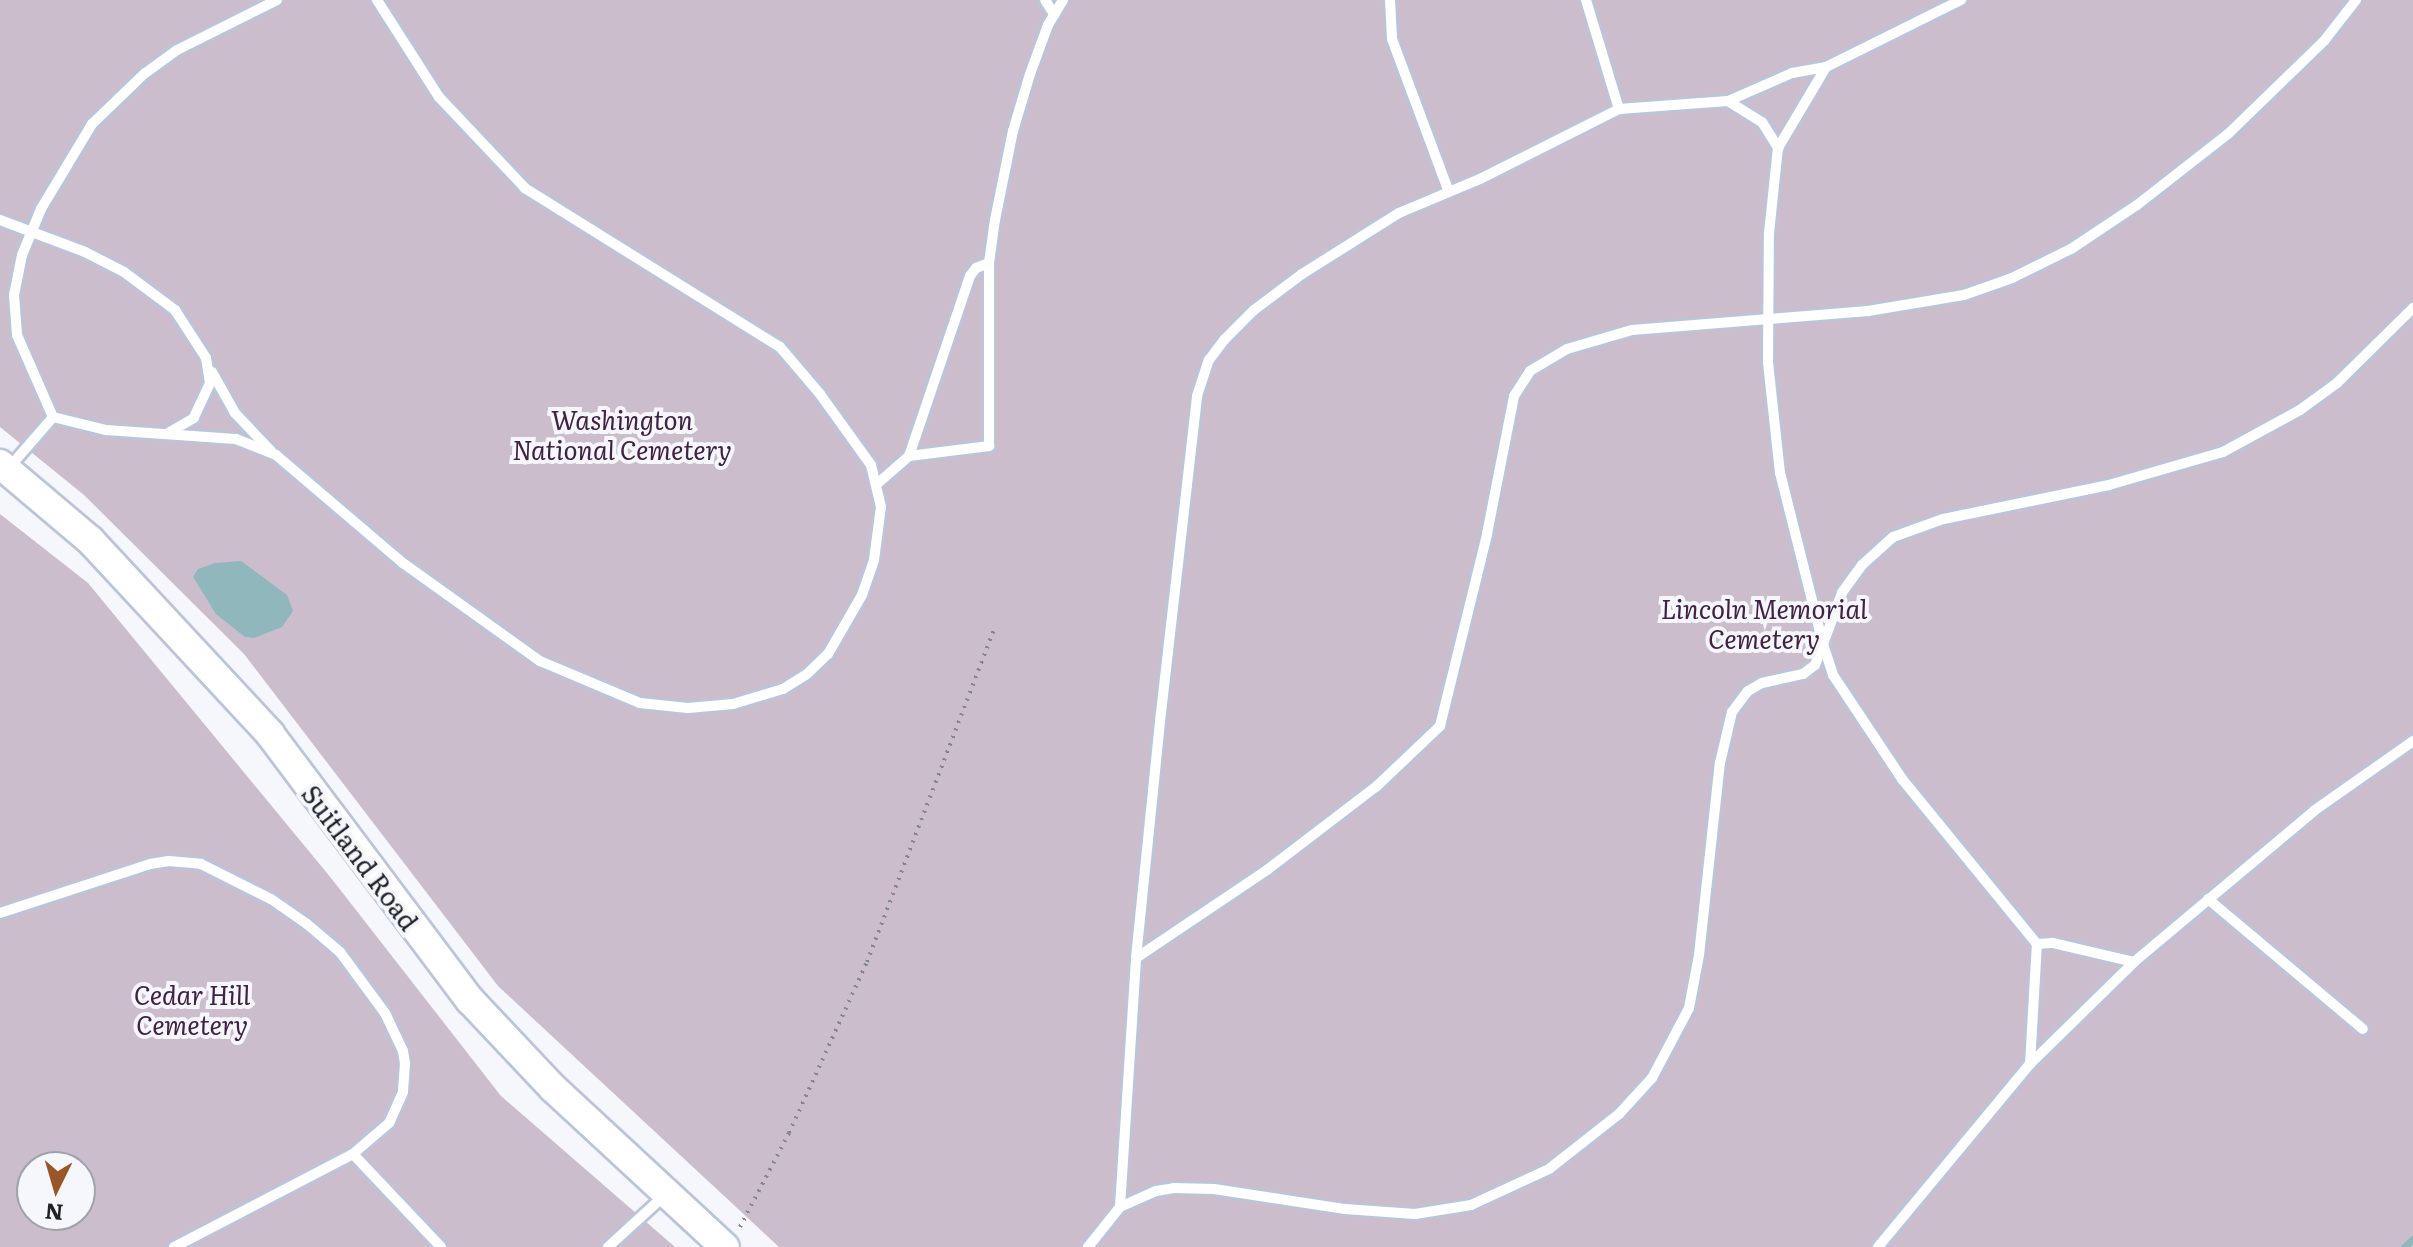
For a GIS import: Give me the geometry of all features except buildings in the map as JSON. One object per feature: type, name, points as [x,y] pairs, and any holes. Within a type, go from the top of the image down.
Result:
[{"type":"main road","name":"Suitland Road","points":[[2,471],[90,540],[212,668],[270,734],[470,1000],[553,1088],[667,1194],[731,1241]]},
{"type":"lane","points":[[53,417],[17,335],[14,295],[30,232],[92,124],[117,97],[177,50],[277,0]]},
{"type":"lane","points":[[0,220],[85,252],[158,295],[175,310],[235,413],[276,455],[403,563],[540,661],[640,703],[660,708],[688,708],[759,699],[807,674],[828,654],[862,595],[874,560],[881,507],[871,465],[847,429],[780,347],[703,296],[525,188],[439,97],[377,0]]},
{"type":"lane","points":[[1045,0],[1054,14]]},
{"type":"lane","points":[[909,456],[989,446],[989,263],[1013,131],[1041,43],[1063,0]]},
{"type":"lane","points":[[1390,0],[1392,39],[1449,192]]},
{"type":"lane","points":[[1586,0],[1619,109]]},
{"type":"lane","points":[[1120,1207],[1136,958],[1201,378],[1224,340],[1302,274],[1399,213],[1619,109],[1728,101],[1792,73],[1826,67],[1961,0]]},
{"type":"lane","points":[[1136,958],[1267,870],[1377,786],[1440,726],[1487,534],[1514,396],[1530,371],[1567,349],[1632,330],[1868,311],[1964,295],[2012,278],[2071,249],[2137,205],[2228,134],[2324,41],[2356,0]]},
{"type":"lane","points":[[1826,67],[1778,148],[1769,233],[1768,362],[1780,473],[1794,541],[1833,675],[1902,779],[2037,944],[2030,1064]]},
{"type":"lane","points":[[1728,101],[1762,122],[1778,148]]},
{"type":"lane","points":[[877,484],[909,456],[970,276],[976,268],[989,263]]},
{"type":"lane","points":[[1088,1247],[1120,1207],[1156,1191],[1192,1187],[1345,1209],[1415,1214],[1450,1211],[1506,1191],[1549,1169],[1582,1146],[1619,1114],[1652,1078],[1689,1008],[1699,955],[1720,763],[1732,712],[1748,691],[1762,683],[1803,674],[1815,665],[1842,593],[1862,565],[1893,537],[1943,519],[2109,485],[2223,452],[2288,418],[2337,383],[2413,308]]},
{"type":"lane","points":[[168,433],[194,418],[204,402],[210,369]]},
{"type":"lane","points":[[53,417],[106,430],[236,439],[276,455]]},
{"type":"lane","points":[[2,471],[53,417]]},
{"type":"lane","points":[[1878,1247],[2030,1064],[2134,962],[2315,810],[2413,741]]},
{"type":"lane","points":[[0,913],[169,861],[212,868],[271,899],[307,924],[349,964],[385,1013],[403,1051],[405,1063],[399,1106],[389,1123],[353,1154],[174,1247]]},
{"type":"lane","points":[[2208,899],[2363,1029]]},
{"type":"lane","points":[[2037,944],[2053,943],[2134,962]]},
{"type":"lane","points":[[353,1154],[441,1247]]},
{"type":"lane","points":[[608,1247],[667,1194]]},
{"type":"path","points":[[731,1241],[789,1133],[867,962],[994,629]]},
{"type":"green space","name":"Lincoln Memorial Cemetery","points":[[0,0],[2413,0],[2413,1247],[779,1247],[498,986],[244,654],[84,495],[0,427]]},
{"type":"green space","name":"Cedar Hill Cemetery","points":[[0,514],[88,583],[331,878],[501,1096],[675,1247],[0,1247]]},
{"type":"water","points":[[241,561],[287,595],[293,611],[282,627],[254,638],[245,637],[216,614],[193,577],[198,569],[215,563]]},
{"type":"waterway","points":[[2404,1247],[2413,1239]]},
{"type":"park label","name":"Washington National Cemetery","points":[[622,434]]}]
